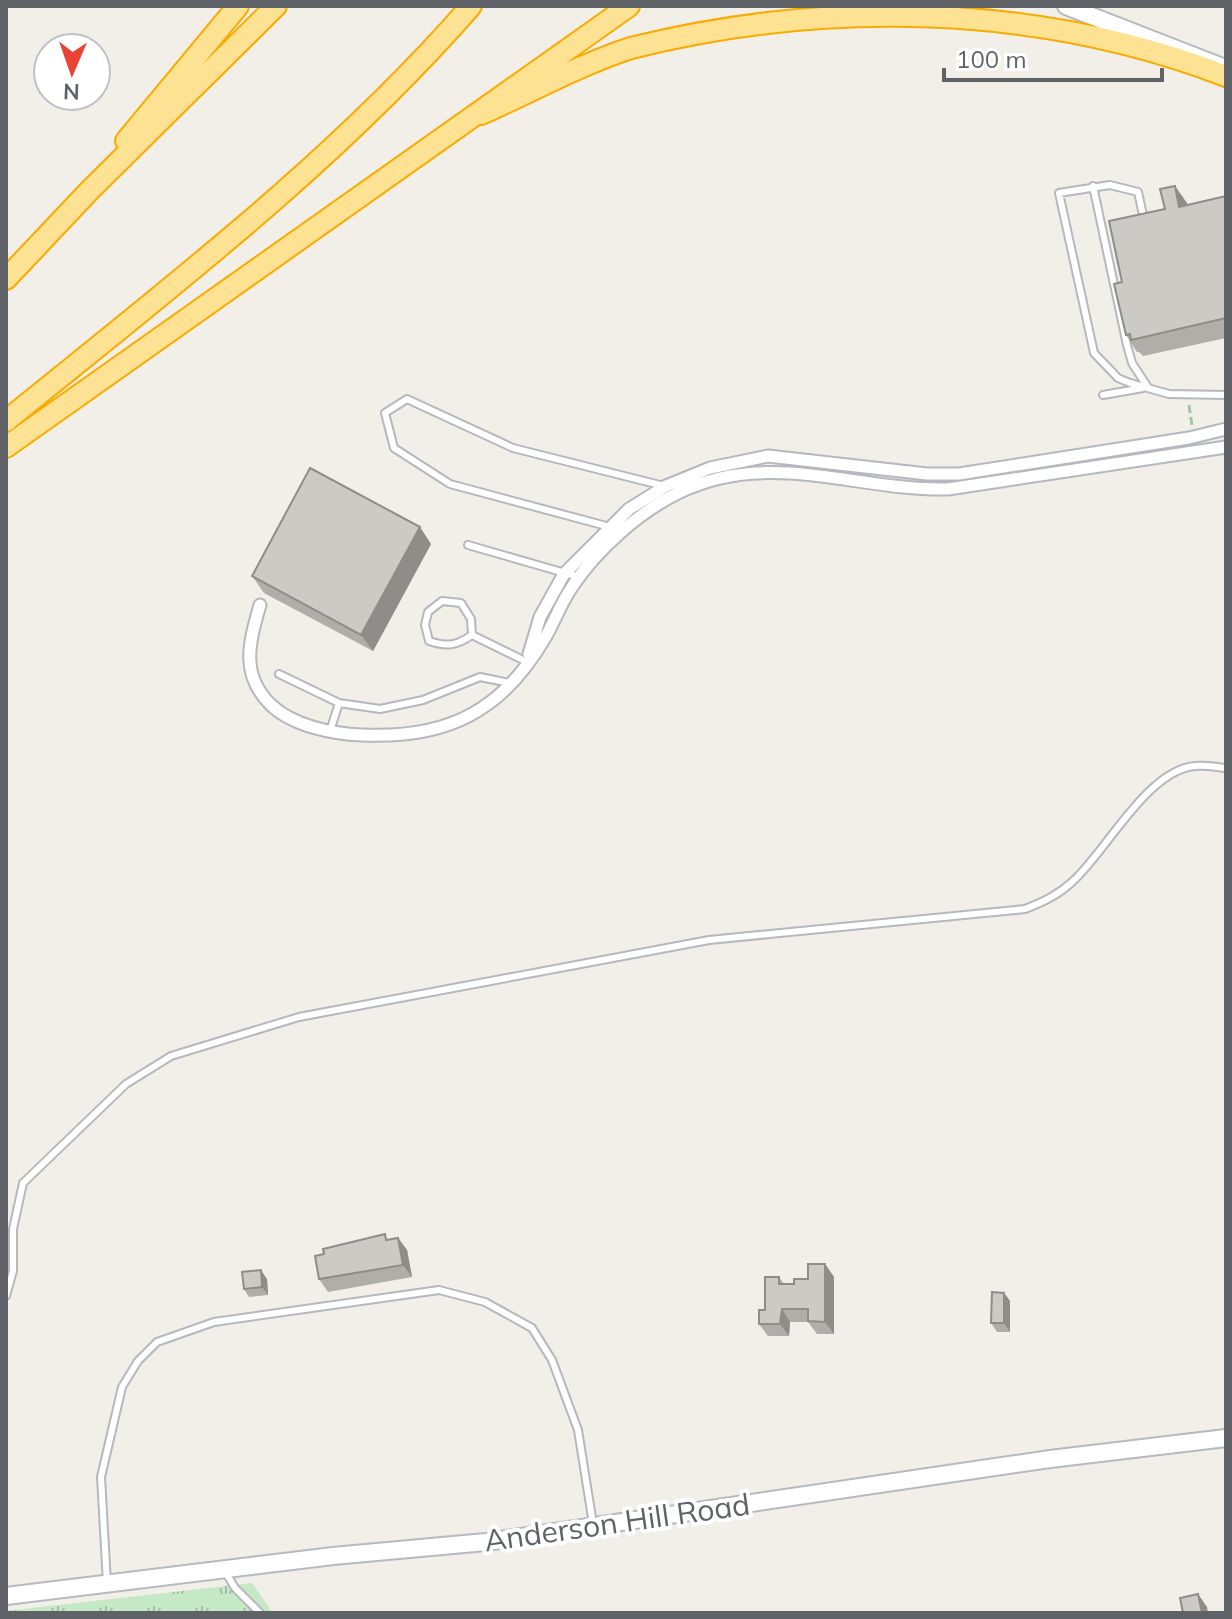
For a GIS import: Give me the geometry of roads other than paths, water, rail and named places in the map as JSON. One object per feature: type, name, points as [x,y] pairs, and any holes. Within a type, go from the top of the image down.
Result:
[{"type":"highway","points":[[90,190],[151,107],[238,6]]},
{"type":"highway","points":[[6,279],[90,190],[276,6]]},
{"type":"highway","points":[[6,421],[281,194],[393,90],[471,6]]},
{"type":"highway","points":[[6,447],[481,114],[514,85],[629,6]]},
{"type":"highway","points":[[481,114],[573,70],[644,44],[731,23],[838,11],[941,11],[1027,20],[1126,43],[1226,76]]},
{"type":"main road","points":[[1066,6],[1226,68]]},
{"type":"main road","name":"Anderson Hill Road","points":[[6,1596],[593,1528],[1050,1459],[1226,1438]]},
{"type":"street","points":[[527,662],[540,617],[564,574],[609,527],[644,497],[710,468],[768,456],[947,474],[1194,437],[1226,429]]},
{"type":"street","points":[[260,605],[247,647],[255,684],[275,709],[293,719],[330,731],[392,736],[436,729],[474,716],[493,703],[527,662],[579,577],[625,531],[679,492],[728,475],[774,470],[909,488],[948,489],[1226,447]]},
{"type":"lane","points":[[1145,227],[1138,192],[1110,185],[1059,193],[1094,353],[1118,378],[1169,394],[1226,395]]},
{"type":"lane","points":[[1093,186],[1127,345],[1132,363],[1148,387]]},
{"type":"lane","points":[[1103,395],[1148,387]]},
{"type":"lane","points":[[625,531],[450,484],[394,448],[385,413],[407,399],[513,448],[666,486],[679,492]]},
{"type":"lane","points":[[468,545],[579,577]]},
{"type":"lane","points":[[442,601],[461,603],[471,619],[472,635],[445,647],[429,641],[425,625],[428,612],[442,601]]},
{"type":"lane","points":[[472,635],[527,662]]},
{"type":"lane","points":[[279,674],[339,703],[380,709],[423,700],[480,677],[511,683]]},
{"type":"lane","points":[[330,731],[339,703]]},
{"type":"lane","points":[[6,1296],[13,1271],[13,1229],[23,1183],[126,1084],[171,1056],[299,1017],[694,942],[1025,909],[1050,900],[1074,881],[1152,790],[1170,776],[1193,766],[1226,768]]},
{"type":"lane","points":[[107,1583],[101,1477],[122,1387],[138,1361],[157,1342],[214,1322],[439,1290],[485,1302],[532,1328],[561,1380],[578,1430],[593,1528]]},
{"type":"lane","points":[[224,1569],[235,1588],[260,1613]]}]
